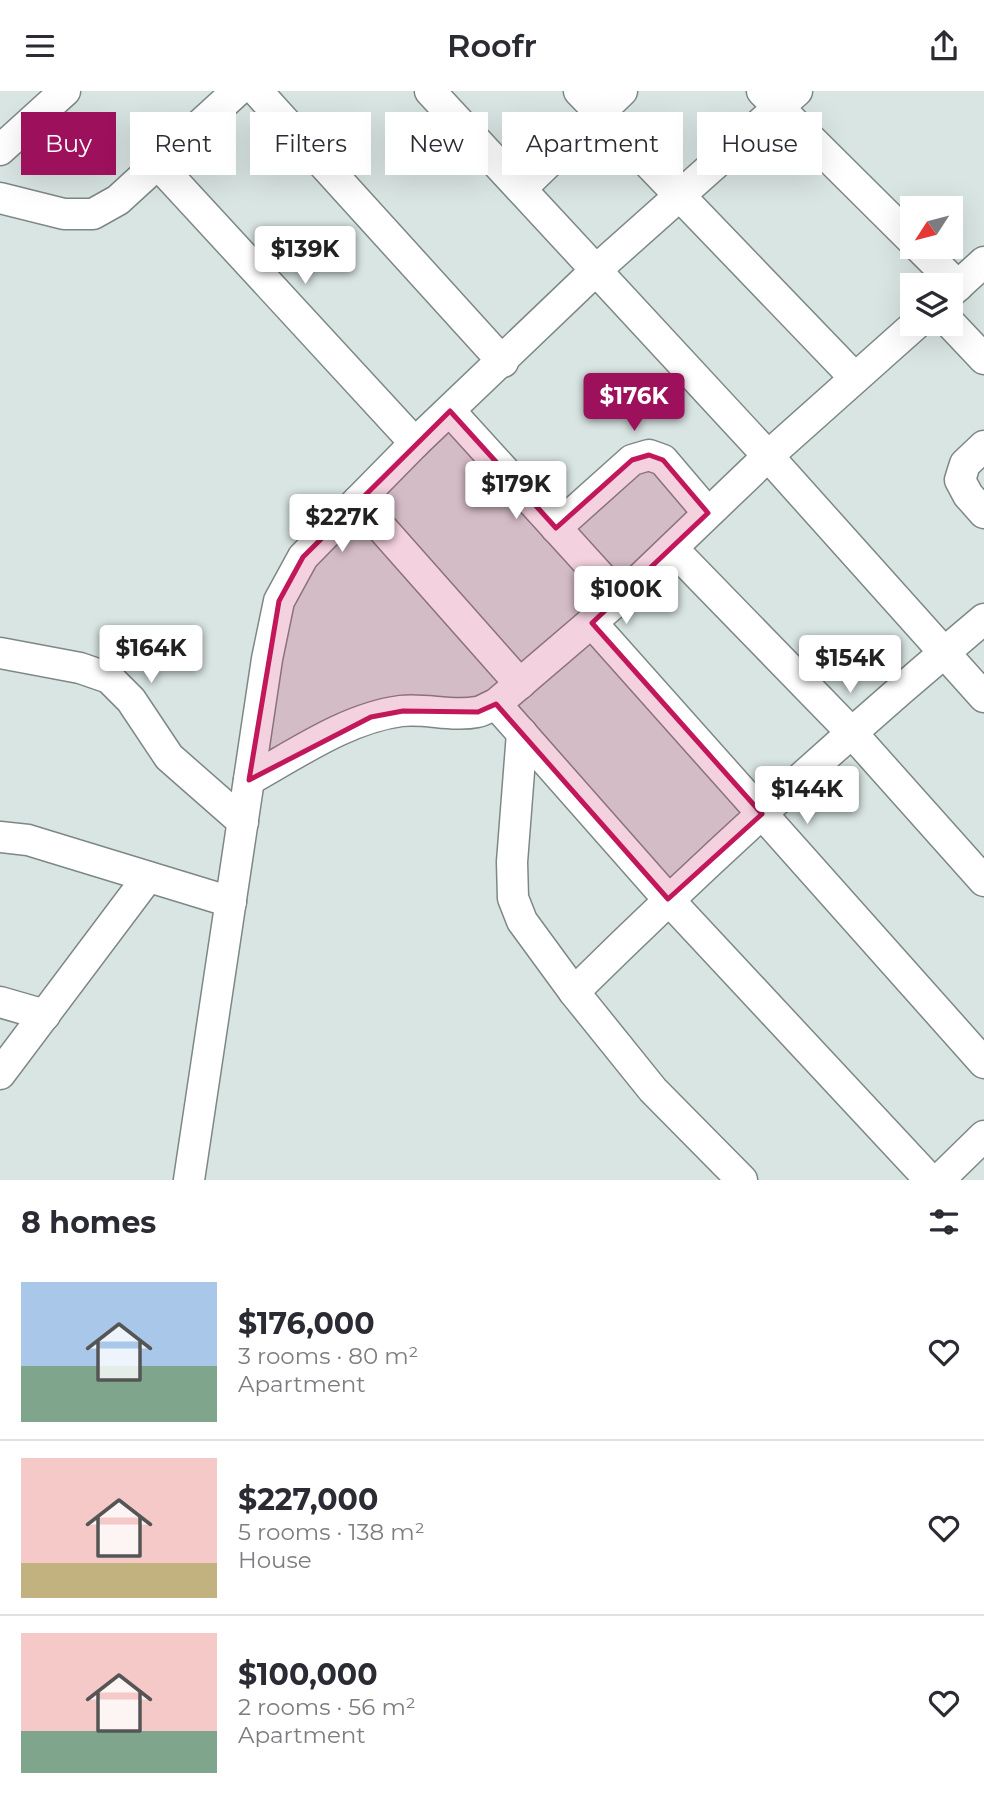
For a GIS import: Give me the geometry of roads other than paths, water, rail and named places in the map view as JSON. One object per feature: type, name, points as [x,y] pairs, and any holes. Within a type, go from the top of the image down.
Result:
[{"type":"street","points":[[0,150],[65,91]]},
{"type":"street","points":[[214,112],[237,91]]},
{"type":"street","points":[[257,91],[503,362]]},
{"type":"street","points":[[579,91],[600,112],[622,91]]},
{"type":"street","points":[[439,94],[595,271],[768,456],[984,697]]},
{"type":"street","points":[[189,1180],[267,659],[279,601],[303,557],[415,443],[503,362],[595,271],[679,196],[779,97],[900,227]]},
{"type":"street","points":[[0,198],[64,214],[93,214],[118,200],[144,175]]},
{"type":"street","points":[[168,175],[415,443]]},
{"type":"street","points":[[521,189],[535,175]]},
{"type":"street","points":[[659,175],[855,378]]},
{"type":"street","points":[[929,259],[940,273]]},
{"type":"street","points":[[963,282],[984,262]]},
{"type":"street","points":[[249,780],[371,717],[403,711],[478,712],[496,704],[620,598],[768,456],[902,336]]},
{"type":"street","points":[[962,336],[984,359]]},
{"type":"street","points":[[450,411],[620,598]]},
{"type":"street","points":[[984,446],[965,464],[960,480],[968,495],[984,513]]},
{"type":"street","points":[[556,528],[632,460],[649,455],[663,460],[708,513]]},
{"type":"street","points":[[358,501],[520,684]]},
{"type":"street","points":[[673,549],[851,732],[984,881]]},
{"type":"street","points":[[574,992],[668,899],[851,732],[984,619]]},
{"type":"street","points":[[592,623],[984,1063]]},
{"type":"street","points":[[0,653],[80,668],[109,678],[131,700],[169,757],[243,822]]},
{"type":"street","points":[[496,704],[668,899],[930,1180]]},
{"type":"street","points":[[522,733],[512,862],[513,898],[522,921],[574,992],[653,1090],[742,1180]]},
{"type":"street","points":[[0,837],[28,840],[232,902]]},
{"type":"street","points":[[0,1074],[148,877]]},
{"type":"street","points":[[0,1002],[45,1015]]},
{"type":"street","points":[[939,1180],[984,1136]]}]
